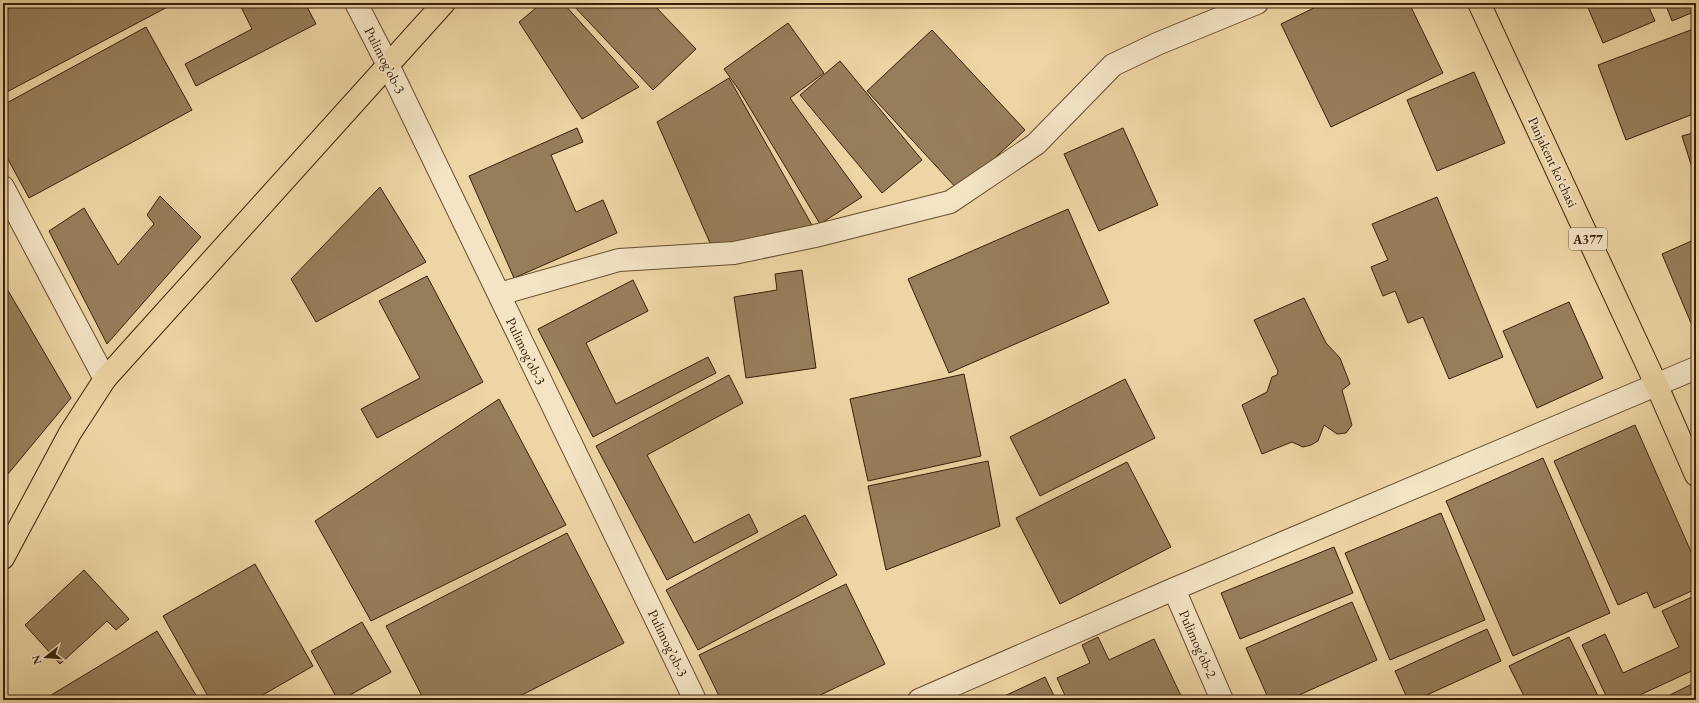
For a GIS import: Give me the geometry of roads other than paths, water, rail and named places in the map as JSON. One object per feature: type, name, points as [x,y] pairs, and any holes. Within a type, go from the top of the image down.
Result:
[{"type":"main road","points":[[3,558],[70,434],[105,379],[444,3]]},
{"type":"main road","name":"Panjakent ko'chasi","points":[[1479,3],[1656,384],[1696,475]]},
{"type":"street","name":"Pulimog’ob-3","points":[[356,3],[388,65],[695,700]]},
{"type":"street","points":[[499,294],[619,260],[734,253],[815,236],[950,202],[1036,144],[1113,65],[1157,44],[1257,3]]},
{"type":"street","points":[[3,187],[105,379]]},
{"type":"street","points":[[932,697],[1174,588],[1696,368]]},
{"type":"street","name":"Pulimog’ob-2","points":[[1174,588],[1222,700]]}]
